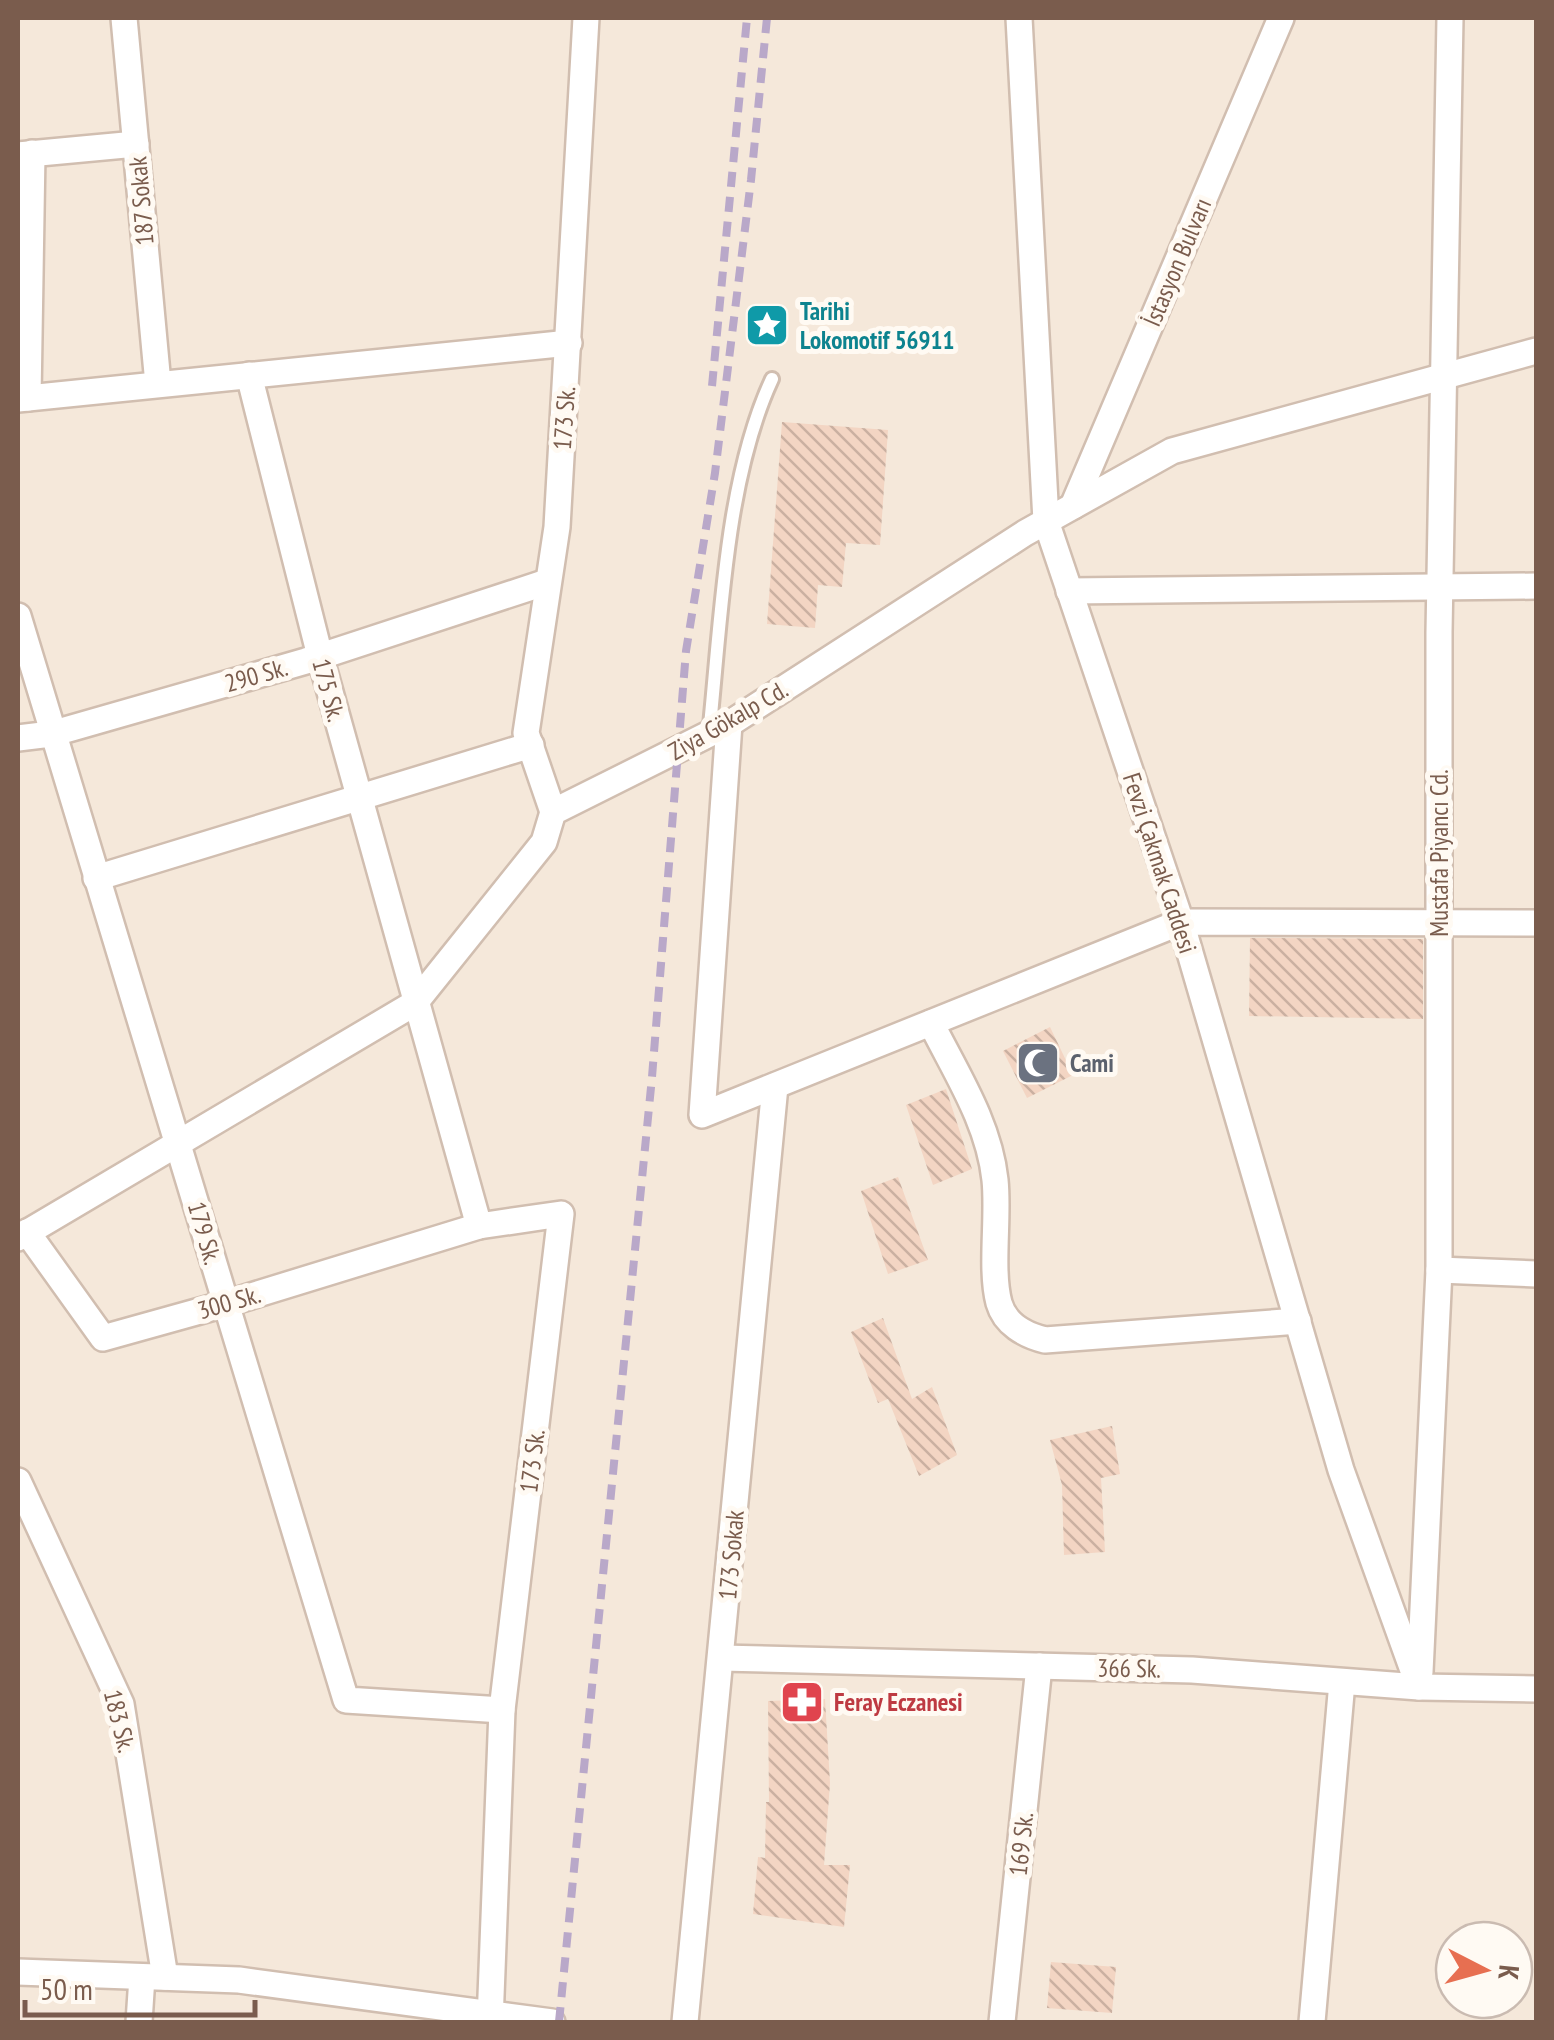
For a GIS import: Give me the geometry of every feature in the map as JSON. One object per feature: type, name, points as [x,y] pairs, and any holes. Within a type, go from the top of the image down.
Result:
[{"type":"street","name":"187 Sokak","points":[[124,18],[158,384]]},
{"type":"street","name":"173 Sk.","points":[[552,812],[526,733],[557,526],[586,18]]},
{"type":"street","name":"Fevzi Çakmak Caddesi","points":[[1019,18],[1046,522],[1180,922],[1341,1470],[1419,1687]]},
{"type":"street","name":"İstasyon Bulvarı","points":[[1073,506],[1281,18]]},
{"type":"street","name":"Mustafa Piyancı Cd.","points":[[1419,1687],[1439,1270],[1440,588],[1450,18]]},
{"type":"street","points":[[136,144],[25,154],[23,398],[570,343]]},
{"type":"street","name":"Ziya Gökalp Cd.","points":[[552,812],[719,730],[1046,522],[1172,450],[1536,351]]},
{"type":"street","name":"175 Sk.","points":[[249,375],[320,656],[415,1003]]},
{"type":"street","name":"290 Sk.","points":[[18,738],[52,734],[320,656],[548,582]]},
{"type":"street","points":[[1069,590],[1536,586]]},
{"type":"street","name":"179 Sk.","points":[[18,616],[346,1700],[502,1710]]},
{"type":"street","points":[[719,730],[702,1115],[1180,922],[1536,923]]},
{"type":"street","points":[[96,878],[531,746]]},
{"type":"street","points":[[22,1235],[415,1003],[544,842],[552,812]]},
{"type":"street","points":[[415,1003],[479,1226]]},
{"type":"street","points":[[931,1024],[986,1132],[995,1180],[998,1301],[1011,1324],[1045,1340],[1298,1321]]},
{"type":"street","name":"173 Sokak","points":[[686,2022],[775,1086]]},
{"type":"street","name":"173 Sk.","points":[[479,1226],[562,1214],[502,1710],[490,2019]]},
{"type":"street","name":"300 Sk.","points":[[22,1235],[103,1338],[479,1226]]},
{"type":"street","points":[[1439,1270],[1536,1274]]},
{"type":"street","name":"183 Sk.","points":[[18,1482],[121,1704],[154,1977],[139,2022]]},
{"type":"street","name":"366 Sk.","points":[[721,1658],[1192,1670],[1419,1687],[1536,1689]]},
{"type":"street","name":"169 Sk.","points":[[1002,2022],[1040,1666]]},
{"type":"street","points":[[1312,2022],[1342,1682]]},
{"type":"street","points":[[18,1972],[239,1980],[490,2019],[552,2022]]},
{"type":"lane","points":[[719,730],[732,533],[754,418],[772,380]]},
{"type":"shaded area","points":[[18,18],[1536,18],[1536,2022],[18,2022]]},
{"type":"building","points":[[782,422],[888,430],[880,545],[846,543],[842,587],[818,585],[815,628],[767,624]]},
{"type":"building","points":[[1250,938],[1423,939],[1423,1019],[1249,1016]]},
{"type":"building","name":"Cami","points":[[1050,1027],[1073,1075],[1027,1098],[1003,1051]]},
{"type":"building","points":[[946,1089],[972,1169],[933,1185],[906,1105]]},
{"type":"building","points":[[898,1177],[928,1260],[888,1274],[861,1191]]},
{"type":"building","points":[[883,1318],[912,1399],[932,1387],[957,1455],[919,1476],[888,1399],[878,1403],[851,1332]]},
{"type":"building","points":[[1112,1426],[1120,1474],[1101,1478],[1105,1552],[1064,1555],[1062,1485],[1050,1440]]},
{"type":"building","points":[[825,1699],[830,1783],[824,1865],[850,1865],[844,1927],[753,1914],[758,1857],[765,1858],[769,1802],[768,1701]]},
{"type":"building","points":[[1051,1962],[1116,1967],[1112,2013],[1047,2008]]},
{"type":"railway","points":[[712,386],[747,18]]},
{"type":"railway","points":[[559,2022],[652,1077],[686,651],[715,473],[767,18]]},
{"type":"place","name":"Tarihi Lokomotif 56911","points":[[767,325]]},
{"type":"place","name":"Cami","points":[[1038,1063]]},
{"type":"place","name":"Feray Eczanesi","points":[[802,1702]]}]
